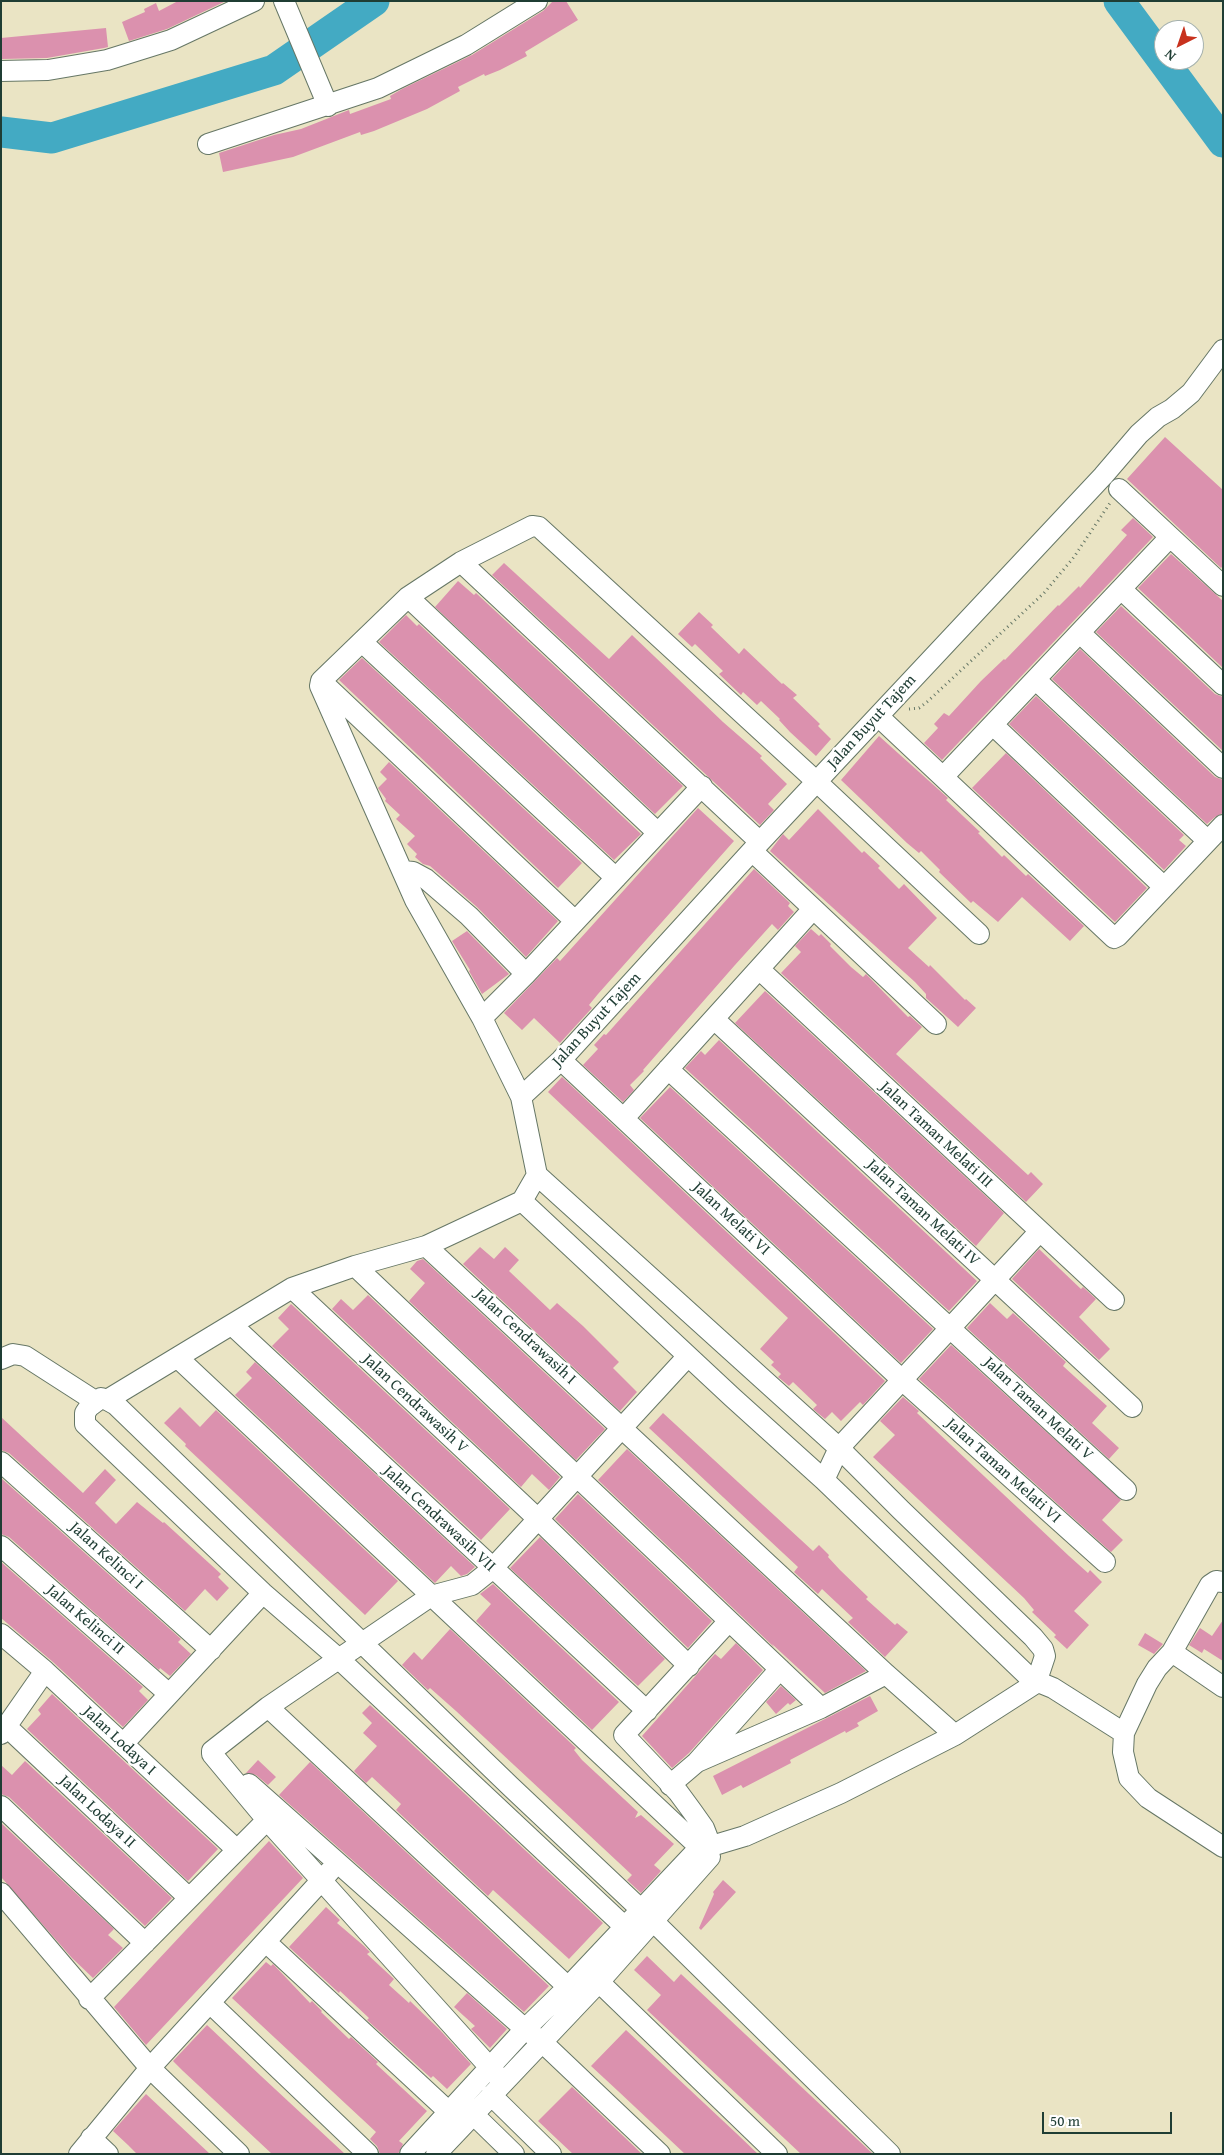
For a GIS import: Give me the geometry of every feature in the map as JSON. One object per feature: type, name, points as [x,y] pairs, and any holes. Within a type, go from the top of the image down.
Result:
[{"type":"street","points":[[1,71],[48,70],[107,60],[170,40],[254,1]]},
{"type":"street","points":[[208,144],[325,98],[378,88],[466,45],[537,1]]},
{"type":"street","points":[[285,3],[325,98]]},
{"type":"street","name":"Jalan Buyut Tajem","points":[[521,1097],[561,1060],[756,846],[1148,426],[1191,393],[1223,350]]},
{"type":"street","points":[[1119,489],[1223,586]]},
{"type":"street","points":[[979,934],[817,782],[539,527],[532,526],[461,562],[408,597],[321,681],[321,689],[415,900],[482,1018],[521,1097],[537,1175],[839,1448],[1033,1637],[1045,1656],[1044,1686]]},
{"type":"street","points":[[943,777],[1170,537]]},
{"type":"street","points":[[461,562],[702,786],[813,909],[936,1024]]},
{"type":"street","points":[[1122,589],[1223,685]]},
{"type":"street","points":[[408,597],[658,833]]},
{"type":"street","points":[[1080,633],[1223,768]]},
{"type":"street","points":[[362,642],[616,878]]},
{"type":"street","points":[[1036,680],[1208,841]]},
{"type":"street","points":[[321,681],[575,921]]},
{"type":"street","points":[[883,711],[943,777],[1114,938],[1223,826]]},
{"type":"street","points":[[993,725],[1163,886]]},
{"type":"street","points":[[482,1018],[526,974],[702,786]]},
{"type":"street","points":[[402,871],[413,872],[426,879],[469,916],[526,974]]},
{"type":"street","points":[[624,1118],[813,909]]},
{"type":"street","name":"Jalan Taman Melati III","points":[[759,969],[1114,1300]]},
{"type":"street","name":"Jalan Taman Melati IV","points":[[714,1019],[1132,1407]]},
{"type":"street","name":"Jalan Melati VI","points":[[561,1060],[902,1379]]},
{"type":"street","name":"Jalan Taman Melati V","points":[[668,1069],[1126,1490]]},
{"type":"street","points":[[537,1175],[522,1201],[426,1246],[355,1266],[292,1288],[178,1358],[101,1400],[85,1413],[85,1424],[263,1593],[338,1658],[625,1927]]},
{"type":"street","points":[[522,1201],[1044,1686],[1076,1703],[1124,1733]]},
{"type":"street","points":[[824,1480],[839,1448],[1040,1231]]},
{"type":"street","name":"Jalan Cendrawasih I","points":[[426,1246],[886,1674],[955,1735]]},
{"type":"street","points":[[355,1266],[821,1708]]},
{"type":"street","name":"Jalan Cendrawasih V","points":[[292,1288],[538,1519],[689,1666]]},
{"type":"street","name":"Jalan Cendrawasih VII","points":[[232,1325],[492,1569],[647,1711]]},
{"type":"street","points":[[1,1359],[13,1354],[25,1356],[101,1400],[116,1405],[646,1915],[890,2154]]},
{"type":"street","points":[[660,2154],[541,2041],[525,2029],[338,1862],[272,1814],[233,1779],[212,1754],[212,1751],[268,1707],[430,1596],[472,1584],[492,1569],[688,1356]]},
{"type":"street","points":[[178,1358],[430,1596],[707,1849]]},
{"type":"street","name":"Jalan Taman Melati VI","points":[[902,1379],[1106,1562]]},
{"type":"street","name":"Jalan Kelinci I","points":[[1,1462],[210,1650]]},
{"type":"street","name":"Jalan Kelinci II","points":[[1,1546],[170,1694]]},
{"type":"street","points":[[1223,1582],[1216,1581],[1210,1585],[1172,1652],[1157,1668],[1147,1684],[1124,1733],[1124,1752],[1129,1778],[1148,1798],[1223,1847]]},
{"type":"street","points":[[122,1744],[263,1593]]},
{"type":"street","points":[[707,1849],[701,1823],[670,1785],[624,1735],[729,1621]]},
{"type":"street","name":"Jalan Lodaya I","points":[[1,1634],[45,1671],[236,1850]]},
{"type":"street","points":[[1172,1652],[1223,1687]]},
{"type":"street","points":[[670,1785],[697,1762],[780,1669]]},
{"type":"street","points":[[4,1730],[45,1671]]},
{"type":"street","points":[[697,1762],[821,1708],[886,1674]]},
{"type":"street","points":[[410,2154],[449,2112],[495,2082],[541,2041],[599,1982],[646,1915],[707,1849],[745,1836],[841,1793],[955,1735],[1044,1686]]},
{"type":"street","points":[[268,1707],[568,1987]]},
{"type":"street","name":"Jalan Lodaya II","points":[[4,1730],[188,1897]]},
{"type":"street","points":[[493,1804],[510,1786]]},
{"type":"street","points":[[1,1806],[145,1944]]},
{"type":"street","points":[[89,1999],[272,1814]]},
{"type":"street","points":[[272,1814],[322,1881],[495,2082],[551,2154]]},
{"type":"street","points":[[108,2154],[85,2146],[150,2068],[267,1943],[338,1862]]},
{"type":"street","points":[[1,1893],[89,1999],[150,2068],[239,2154]]},
{"type":"street","points":[[436,2154],[473,2114],[495,2082],[525,2029],[625,1927],[646,1915]]},
{"type":"street","points":[[267,1943],[449,2112]]},
{"type":"street","points":[[599,1982],[777,2154]]},
{"type":"street","points":[[210,2003],[368,2154]]},
{"type":"street","points":[[473,2114],[514,2154]]},
{"type":"path","points":[[883,711],[919,708],[1037,600],[1074,557],[1119,489]]},
{"type":"building","points":[[178,1],[226,1],[167,29],[129,41],[122,22],[145,12],[144,9],[156,3],[159,11]]},
{"type":"building","points":[[553,1],[566,1],[578,20],[525,52],[527,56],[500,70],[485,76],[484,74],[458,87],[460,91],[427,109],[374,131],[361,135],[360,132],[293,157],[223,172],[219,153],[274,135],[301,129],[349,110],[350,114],[391,99],[390,96],[402,89],[472,55],[543,11]]},
{"type":"building","points":[[106,28],[108,47],[47,58],[2,59],[1,38]]},
{"type":"building","points":[[1165,437],[1223,490],[1223,566],[1221,568],[1127,479]]},
{"type":"building","points":[[1133,518],[1153,537],[942,760],[924,743],[938,728],[934,724],[944,713],[949,716],[981,681],[1005,660],[1058,605],[1079,586],[1080,588],[1127,535],[1121,530]]},
{"type":"building","points":[[1171,554],[1223,601],[1223,668],[1138,588]]},
{"type":"building","points":[[504,563],[609,659],[632,635],[723,722],[762,756],[760,758],[787,784],[768,804],[774,810],[760,825],[492,575]]},
{"type":"building","points":[[458,581],[474,595],[476,593],[683,786],[655,814],[435,607]]},
{"type":"building","points":[[1121,606],[1215,694],[1223,697],[1223,751],[1096,632]]},
{"type":"building","points":[[699,612],[713,625],[711,627],[739,654],[744,648],[782,684],[797,695],[793,698],[820,724],[818,726],[831,739],[816,756],[761,701],[757,705],[743,692],[741,695],[719,674],[723,671],[695,644],[692,647],[678,634]]},
{"type":"building","points":[[406,615],[417,626],[419,624],[641,834],[614,860],[379,642]]},
{"type":"building","points":[[1080,649],[1215,777],[1223,780],[1223,813],[1207,824],[1052,679]]},
{"type":"building","points":[[362,658],[582,863],[558,888],[339,680]]},
{"type":"building","points":[[1036,696],[1184,835],[1179,840],[1186,846],[1164,870],[1009,724]]},
{"type":"building","points":[[879,736],[948,798],[946,800],[980,832],[978,833],[1002,857],[1004,855],[1026,876],[1028,874],[1084,926],[1070,941],[1022,897],[998,922],[973,901],[971,903],[939,872],[940,870],[921,851],[919,853],[907,843],[841,780]]},
{"type":"building","points":[[1006,753],[1147,888],[1115,922],[972,788]]},
{"type":"building","points":[[389,762],[558,921],[526,957],[477,907],[430,866],[423,864],[415,857],[417,854],[407,844],[415,836],[396,819],[400,815],[385,801],[386,799],[378,788],[387,779],[380,772]]},
{"type":"building","points":[[698,808],[734,841],[598,994],[589,1005],[592,1008],[560,1043],[534,1018],[522,1030],[504,1013],[557,958],[560,961]]},
{"type":"building","points":[[818,809],[862,853],[864,851],[880,866],[878,868],[899,889],[904,884],[937,918],[908,948],[929,967],[930,965],[965,1000],[976,1008],[958,1027],[926,998],[926,994],[915,982],[770,851],[783,834],[789,840]]},
{"type":"building","points":[[754,869],[790,903],[788,906],[794,912],[778,930],[772,924],[735,965],[630,1085],[634,1090],[623,1102],[583,1065],[598,1049],[594,1045],[604,1034],[606,1035]]},
{"type":"building","points":[[811,929],[819,936],[821,934],[851,967],[863,977],[866,974],[908,1017],[910,1016],[922,1027],[896,1054],[1028,1175],[1031,1172],[1043,1184],[1026,1202],[781,973],[801,952],[795,946]]},
{"type":"building","points":[[467,931],[509,974],[482,994],[452,941]]},
{"type":"building","points":[[765,991],[1004,1213],[976,1246],[735,1023]]},
{"type":"building","points":[[719,1040],[977,1281],[949,1311],[685,1068],[701,1051],[705,1055]]},
{"type":"building","points":[[562,1077],[885,1381],[863,1405],[860,1402],[841,1421],[832,1412],[825,1419],[813,1409],[817,1405],[793,1382],[789,1386],[778,1377],[781,1374],[771,1365],[774,1362],[760,1349],[788,1318],[548,1092]]},
{"type":"building","points":[[670,1087],[933,1329],[901,1363],[640,1118]]},
{"type":"building","points":[[480,1247],[494,1259],[505,1247],[519,1260],[509,1271],[550,1310],[557,1303],[619,1362],[613,1368],[637,1392],[620,1411],[463,1264]]},
{"type":"building","points":[[1039,1249],[1081,1289],[1083,1287],[1096,1299],[1079,1317],[1110,1349],[1099,1360],[1012,1279]]},
{"type":"building","points":[[423,1259],[605,1429],[576,1460],[409,1301],[425,1283],[410,1269],[417,1261]]},
{"type":"building","points":[[368,1295],[560,1477],[549,1490],[532,1474],[521,1487],[332,1309],[341,1299],[353,1310]]},
{"type":"building","points":[[990,1303],[1007,1319],[1013,1313],[1066,1362],[1063,1366],[1107,1406],[1092,1423],[1119,1448],[1109,1459],[967,1328]]},
{"type":"building","points":[[291,1304],[510,1509],[481,1540],[272,1346],[289,1329],[278,1318]]},
{"type":"building","points":[[951,1345],[1121,1500],[1102,1520],[1123,1540],[1111,1552],[919,1379]]},
{"type":"building","points":[[255,1362],[475,1567],[467,1574],[461,1576],[451,1566],[435,1583],[235,1395],[252,1378],[246,1372]]},
{"type":"building","points":[[903,1397],[919,1411],[917,1413],[1069,1556],[1088,1573],[1090,1570],[1102,1582],[1074,1611],[1089,1625],[1067,1649],[1054,1637],[1056,1635],[1032,1612],[1034,1610],[1024,1598],[873,1457],[895,1435],[880,1421]]},
{"type":"building","points":[[180,1407],[200,1427],[216,1410],[398,1581],[365,1615],[185,1446],[186,1444],[164,1423]]},
{"type":"building","points":[[663,1413],[813,1551],[819,1545],[840,1570],[868,1597],[866,1599],[895,1625],[897,1623],[908,1632],[885,1657],[848,1622],[853,1618],[822,1589],[818,1594],[794,1572],[798,1567],[649,1428]]},
{"type":"building","points":[[1,1417],[83,1493],[105,1469],[116,1480],[95,1503],[116,1524],[137,1502],[164,1522],[221,1574],[218,1577],[229,1588],[217,1601],[205,1589],[185,1611],[9,1453],[1,1450]]},
{"type":"building","points":[[627,1449],[866,1671],[825,1693],[772,1644],[774,1647],[598,1480]]},
{"type":"building","points":[[1,1478],[181,1639],[178,1642],[191,1654],[170,1676],[160,1668],[159,1670],[9,1537],[1,1534]]},
{"type":"building","points":[[578,1494],[712,1621],[688,1648],[555,1519]]},
{"type":"building","points":[[540,1537],[665,1659],[638,1686],[510,1568]]},
{"type":"building","points":[[1,1562],[143,1687],[139,1691],[148,1700],[123,1727],[53,1662],[1,1618]]},
{"type":"building","points":[[493,1584],[619,1702],[592,1730],[476,1621],[491,1604],[480,1594]]},
{"type":"building","points":[[1223,1620],[1223,1661],[1204,1649],[1202,1653],[1189,1645],[1200,1628],[1212,1636]]},
{"type":"building","points":[[450,1629],[576,1748],[574,1750],[582,1760],[638,1812],[635,1818],[641,1815],[674,1844],[654,1865],[661,1871],[641,1893],[627,1880],[632,1875],[456,1711],[430,1688],[428,1690],[402,1665],[414,1652],[422,1660]]},
{"type":"building","points":[[1145,1633],[1163,1644],[1154,1654],[1138,1645]]},
{"type":"building","points":[[736,1643],[763,1670],[689,1753],[672,1768],[642,1736],[715,1654],[721,1659]]},
{"type":"building","points":[[781,1686],[796,1700],[790,1705],[788,1703],[776,1714],[766,1702]]},
{"type":"building","points":[[52,1694],[218,1849],[188,1881],[27,1729],[41,1714],[38,1710]]},
{"type":"building","points":[[870,1696],[878,1711],[857,1723],[859,1726],[846,1733],[845,1731],[790,1760],[791,1763],[743,1788],[741,1785],[722,1795],[713,1776]]},
{"type":"building","points":[[370,1705],[603,1923],[569,1959],[493,1890],[488,1896],[396,1810],[401,1804],[372,1777],[366,1783],[354,1771],[377,1746],[363,1733],[372,1723],[362,1713]]},
{"type":"building","points":[[258,1760],[276,1777],[268,1785],[256,1775],[246,1773]]},
{"type":"building","points":[[25,1761],[172,1898],[145,1926],[9,1797],[1,1794],[1,1765],[12,1775]]},
{"type":"building","points":[[310,1762],[549,1986],[524,2012],[279,1795]]},
{"type":"building","points":[[1,1823],[114,1929],[108,1935],[123,1948],[93,1978],[72,1958],[1,1877]]},
{"type":"building","points":[[269,1841],[303,1878],[146,2045],[114,2007]]},
{"type":"building","points":[[723,1880],[736,1892],[701,1930],[699,1928],[714,1894],[713,1892]]},
{"type":"building","points":[[326,1907],[340,1920],[337,1923],[364,1946],[370,1952],[367,1954],[394,1979],[389,1985],[409,2003],[410,2001],[471,2064],[447,2089],[433,2076],[431,2078],[367,2020],[369,2018],[340,1991],[339,1993],[289,1947]]},
{"type":"building","points":[[647,1956],[674,1982],[681,1974],[873,2154],[801,2154],[647,2010],[661,1995],[634,1970]]},
{"type":"building","points":[[266,1962],[271,1966],[273,1964],[310,2003],[312,2001],[349,2039],[351,2037],[378,2062],[376,2064],[427,2111],[399,2141],[403,2144],[398,2154],[380,2154],[377,2146],[370,2139],[376,2132],[232,1998]]},
{"type":"building","points":[[467,1993],[507,2029],[490,2048],[471,2029],[475,2026],[454,2007]]},
{"type":"building","points":[[207,2025],[345,2154],[272,2154],[183,2071],[173,2061]]},
{"type":"building","points":[[626,2030],[758,2154],[685,2154],[591,2066]]},
{"type":"building","points":[[572,2087],[642,2154],[573,2154],[538,2121]]},
{"type":"building","points":[[146,2094],[210,2154],[137,2154],[113,2131]]},
{"type":"waterway","points":[[1,132],[52,138],[274,70],[374,1]]},
{"type":"waterway","points":[[1119,1],[1223,142]]}]
